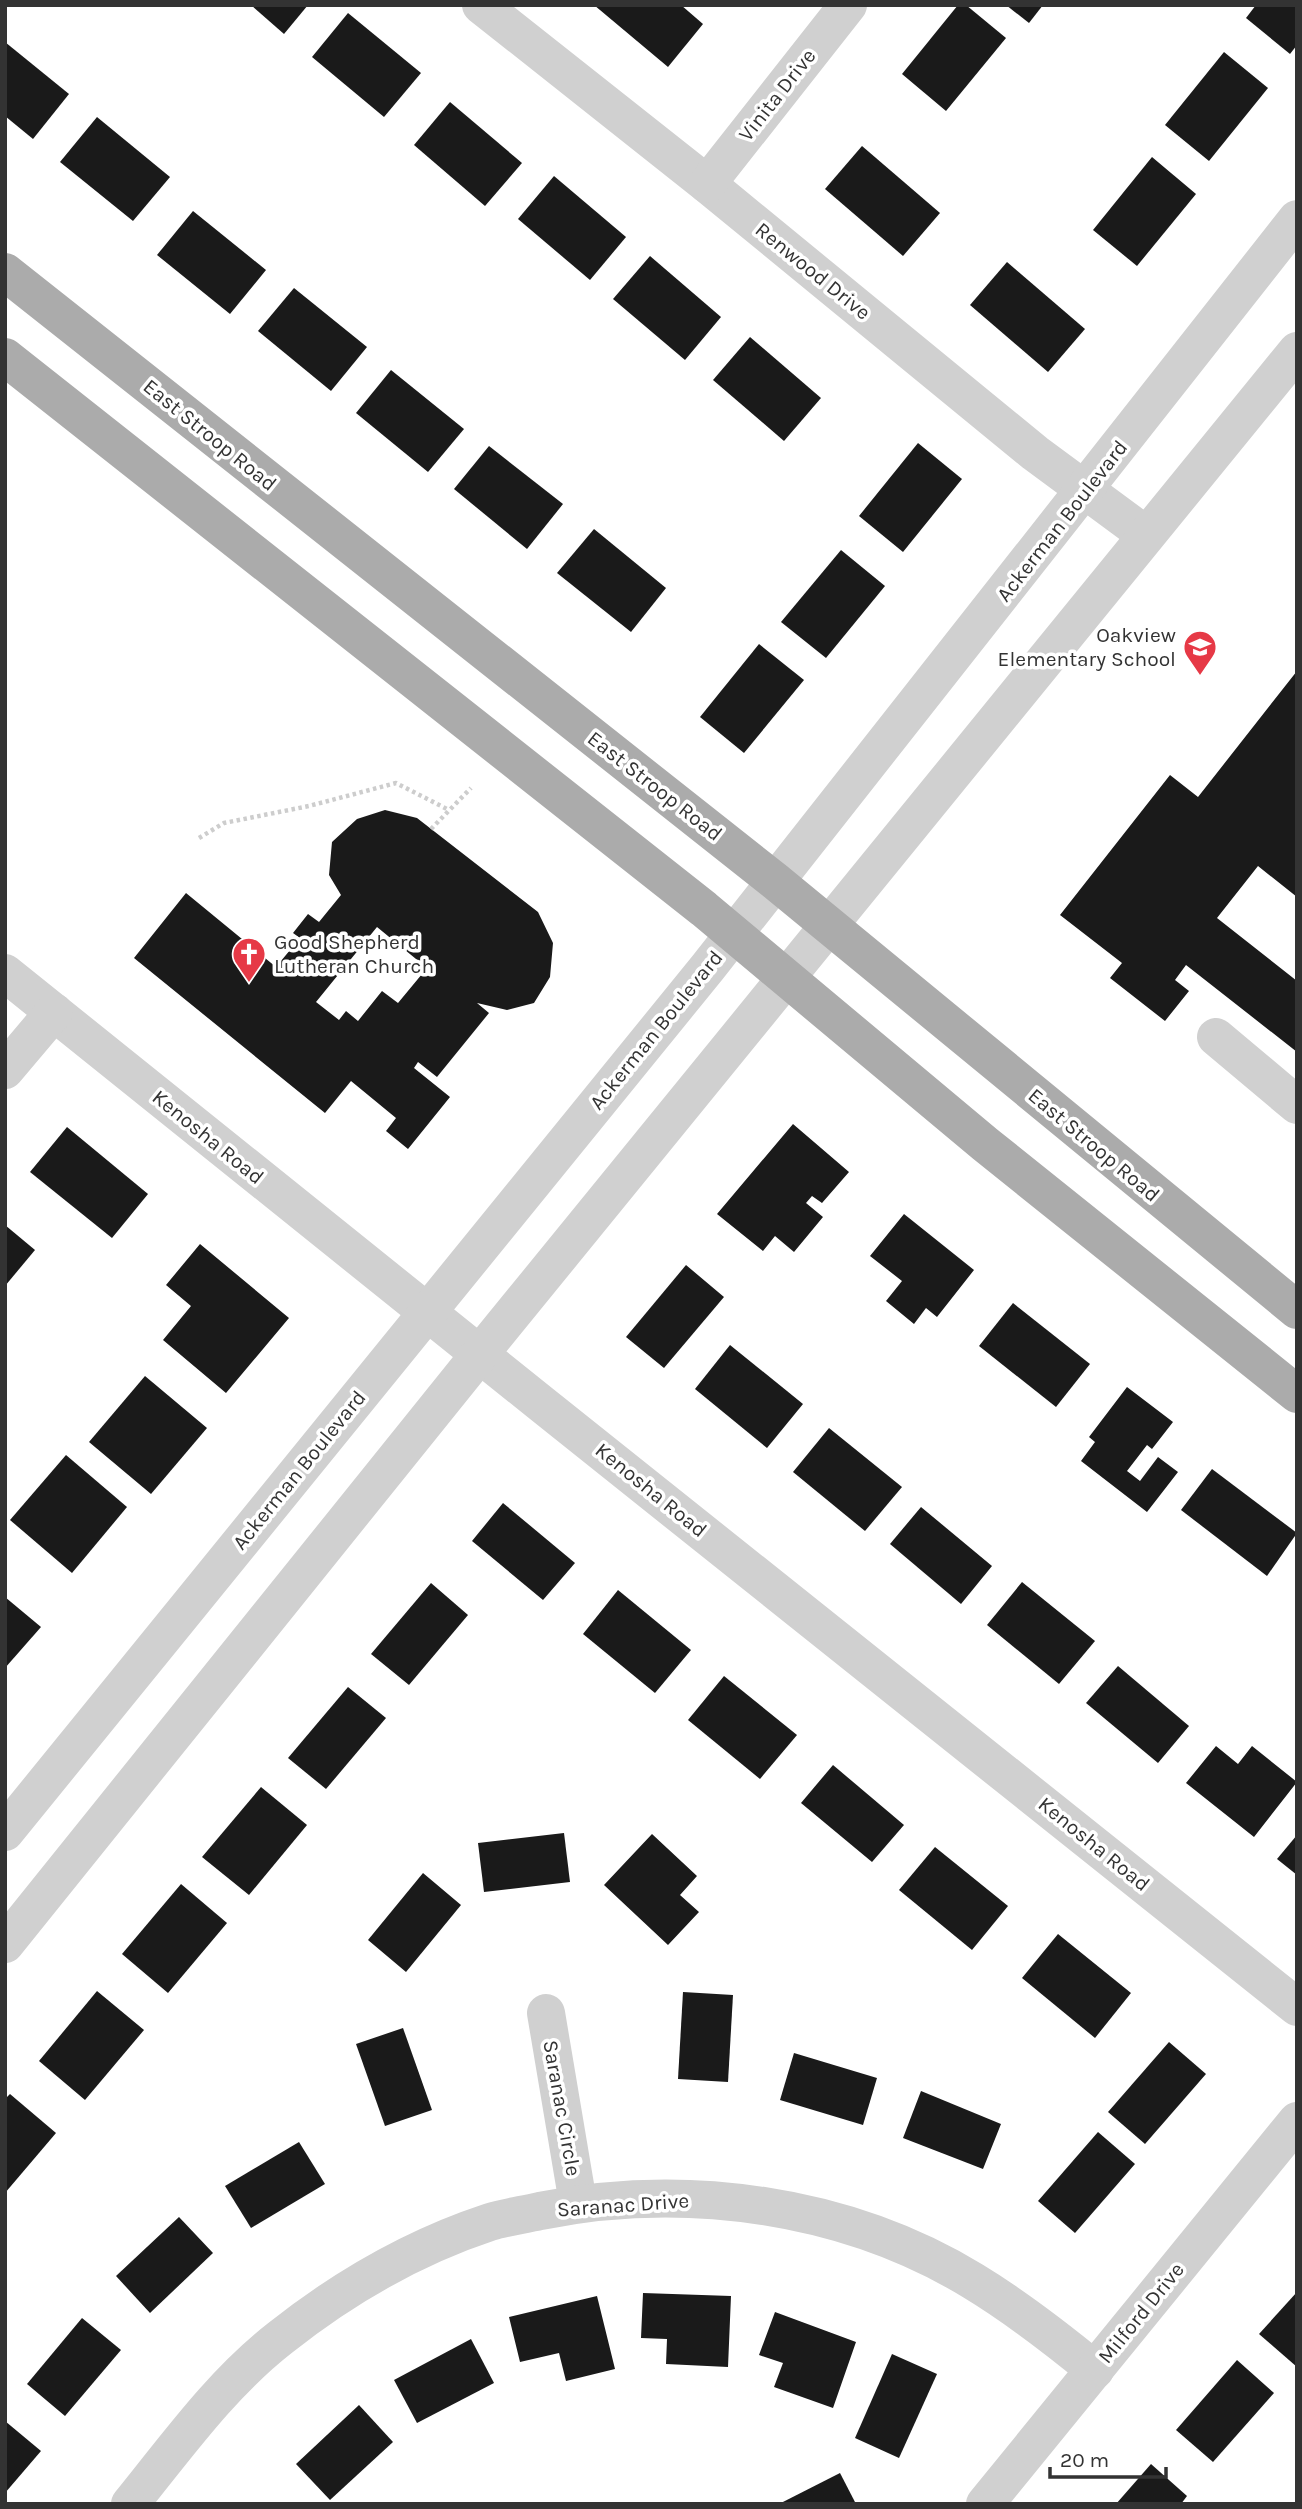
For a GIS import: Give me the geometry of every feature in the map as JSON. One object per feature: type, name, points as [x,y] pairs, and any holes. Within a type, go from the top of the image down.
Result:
[{"type":"main road","name":"East Stroop Road","points":[[5,272],[775,881],[1293,1298]]},
{"type":"main road","points":[[5,357],[788,977],[985,1144],[1297,1394]]},
{"type":"street","name":"Renwood Drive","points":[[481,5],[707,184],[1085,492],[1146,535]]},
{"type":"street","name":"Vinita Drive","points":[[707,184],[848,5]]},
{"type":"street","name":"Ackerman Boulevard","points":[[5,1832],[734,934],[1296,221]]},
{"type":"street","points":[[5,1944],[479,1355],[1297,351]]},
{"type":"street","name":"Kenosha Road","points":[[5,973],[425,1312],[604,1451],[1297,2007]]},
{"type":"street","points":[[5,1070],[54,1012]]},
{"type":"street","points":[[1216,1037],[1297,1105]]},
{"type":"street","name":"Saranac Circle","points":[[546,2013],[578,2203]]},
{"type":"street","name":"Milford Drive","points":[[985,2504],[1297,2121]]},
{"type":"street","name":"Saranac Drive","points":[[130,2504],[216,2397],[278,2339],[339,2295],[422,2248],[492,2221],[578,2203],[666,2198],[748,2203],[830,2220],[903,2247],[971,2280],[1041,2327],[1096,2370]]},
{"type":"path","points":[[199,838],[224,823],[309,806],[396,783],[449,810]]},
{"type":"path","points":[[431,829],[471,788]]},
{"type":"building","points":[[251,5],[308,5],[284,34]]},
{"type":"building","points":[[594,5],[681,5],[703,24],[668,67]]},
{"type":"building","points":[[958,5],[966,5],[1006,38],[946,111],[902,74]]},
{"type":"building","points":[[1006,5],[1043,5],[1029,23]]},
{"type":"building","points":[[1256,5],[1297,5],[1297,45],[1290,54],[1246,18]]},
{"type":"building","points":[[348,13],[421,73],[384,117],[312,57]]},
{"type":"building","points":[[5,42],[69,94],[33,139],[5,116]]},
{"type":"building","points":[[1224,52],[1268,88],[1209,161],[1165,125]]},
{"type":"building","points":[[450,102],[522,163],[485,206],[414,145]]},
{"type":"building","points":[[97,117],[170,177],[133,221],[60,162]]},
{"type":"building","points":[[862,146],[940,213],[903,256],[825,189]]},
{"type":"building","points":[[1152,157],[1196,194],[1137,266],[1093,230]]},
{"type":"building","points":[[554,176],[626,237],[590,280],[518,219]]},
{"type":"building","points":[[193,211],[266,270],[230,314],[157,255]]},
{"type":"building","points":[[650,256],[721,317],[685,360],[613,299]]},
{"type":"building","points":[[1007,262],[1085,329],[1048,372],[970,305]]},
{"type":"building","points":[[294,288],[367,347],[331,391],[258,331]]},
{"type":"building","points":[[750,337],[821,398],[784,441],[713,380]]},
{"type":"building","points":[[391,370],[464,429],[428,472],[356,413]]},
{"type":"building","points":[[918,443],[962,479],[903,552],[859,516]]},
{"type":"building","points":[[489,446],[563,504],[527,549],[454,489]]},
{"type":"building","points":[[594,529],[666,588],[631,632],[557,573]]},
{"type":"building","points":[[841,550],[885,586],[826,658],[781,622]]},
{"type":"building","points":[[759,644],[804,680],[744,753],[700,717]]},
{"type":"building","points":[[1297,671],[1297,897],[1258,866],[1217,918],[1297,981],[1297,1052],[1186,965],[1175,980],[1189,991],[1165,1021],[1110,978],[1122,963],[1060,915],[1170,775],[1198,797]]},
{"type":"building","name":"Good Shepherd Lutheran Church","points":[[385,810],[417,818],[538,912],[553,943],[550,977],[534,1003],[507,1010],[477,1003],[489,1013],[437,1077],[418,1062],[414,1068],[450,1097],[408,1149],[386,1131],[396,1118],[351,1081],[325,1113],[134,958],[186,893],[276,967],[300,938],[293,933],[308,914],[319,922],[341,895],[329,875],[332,842],[357,819]],"holes":[[[377,927],[427,968],[398,1003],[382,991],[358,1021],[346,1011],[339,1020],[316,1002]]]},
{"type":"building","points":[[793,1124],[849,1172],[822,1203],[812,1196],[806,1203],[823,1217],[794,1252],[775,1236],[763,1251],[717,1214]]},
{"type":"building","points":[[67,1127],[148,1194],[112,1238],[30,1172]]},
{"type":"building","points":[[904,1214],[974,1270],[937,1317],[926,1308],[914,1324],[886,1301],[902,1281],[870,1256]]},
{"type":"building","points":[[5,1225],[35,1250],[5,1286]]},
{"type":"building","points":[[200,1244],[289,1318],[226,1393],[163,1340],[191,1306],[166,1285]]},
{"type":"building","points":[[686,1265],[724,1297],[664,1368],[626,1337]]},
{"type":"building","points":[[1013,1303],[1090,1364],[1056,1407],[979,1346]]},
{"type":"building","points":[[730,1345],[803,1404],[767,1448],[695,1389]]},
{"type":"building","points":[[145,1376],[207,1428],[151,1494],[89,1442]]},
{"type":"building","points":[[1127,1387],[1173,1422],[1152,1449],[1147,1445],[1127,1471],[1140,1481],[1158,1457],[1178,1472],[1147,1512],[1081,1461],[1095,1442],[1089,1437]]},
{"type":"building","points":[[829,1428],[902,1487],[865,1531],[793,1472]]},
{"type":"building","points":[[66,1455],[127,1507],[72,1573],[10,1520]]},
{"type":"building","points":[[1212,1469],[1297,1533],[1267,1576],[1181,1510]]},
{"type":"building","points":[[503,1503],[575,1563],[543,1600],[472,1541]]},
{"type":"building","points":[[921,1507],[992,1566],[961,1604],[890,1544]]},
{"type":"building","points":[[1022,1582],[1095,1641],[1059,1684],[987,1625]]},
{"type":"building","points":[[431,1583],[468,1615],[409,1685],[371,1654]]},
{"type":"building","points":[[618,1590],[691,1650],[655,1693],[583,1634]]},
{"type":"building","points":[[5,1597],[41,1627],[5,1668]]},
{"type":"building","points":[[1118,1666],[1189,1726],[1158,1763],[1086,1703]]},
{"type":"building","points":[[724,1676],[797,1735],[760,1779],[688,1720]]},
{"type":"building","points":[[348,1687],[386,1718],[326,1789],[288,1758]]},
{"type":"building","points":[[1216,1746],[1238,1764],[1252,1746],[1297,1782],[1254,1837],[1186,1783]]},
{"type":"building","points":[[833,1765],[904,1825],[872,1862],[801,1803]]},
{"type":"building","points":[[261,1787],[307,1825],[249,1895],[202,1857]]},
{"type":"building","points":[[564,1833],[570,1882],[484,1892],[478,1843]]},
{"type":"building","points":[[652,1834],[697,1876],[680,1895],[699,1912],[668,1945],[604,1885]]},
{"type":"building","points":[[1297,1835],[1297,1875],[1277,1859]]},
{"type":"building","points":[[935,1847],[1008,1906],[972,1950],[899,1890]]},
{"type":"building","points":[[423,1873],[461,1905],[406,1972],[368,1940]]},
{"type":"building","points":[[181,1884],[227,1923],[168,1993],[122,1954]]},
{"type":"building","points":[[1058,1934],[1131,1993],[1095,2038],[1022,1978]]},
{"type":"building","points":[[97,1991],[144,2030],[85,2100],[39,2061]]},
{"type":"building","points":[[683,1992],[733,1995],[728,2082],[678,2079]]},
{"type":"building","points":[[403,2028],[432,2110],[385,2126],[356,2044]]},
{"type":"building","points":[[1169,2042],[1206,2074],[1145,2144],[1108,2112]]},
{"type":"building","points":[[794,2053],[877,2078],[863,2125],[780,2100]]},
{"type":"building","points":[[921,2091],[1001,2124],[983,2169],[903,2138]]},
{"type":"building","points":[[10,2094],[56,2133],[5,2193],[5,2099]]},
{"type":"building","points":[[1098,2132],[1135,2164],[1075,2233],[1038,2201]]},
{"type":"building","points":[[299,2142],[325,2184],[251,2228],[225,2186]]},
{"type":"building","points":[[179,2217],[213,2253],[150,2313],[116,2276]]},
{"type":"building","points":[[1297,2292],[1297,2367],[1259,2334]]},
{"type":"building","points":[[643,2293],[731,2296],[728,2367],[666,2364],[667,2339],[641,2338]]},
{"type":"building","points":[[597,2296],[615,2369],[566,2381],[559,2353],[520,2362],[509,2317]]},
{"type":"building","points":[[775,2312],[856,2342],[833,2408],[774,2387],[783,2363],[759,2355]]},
{"type":"building","points":[[82,2318],[121,2350],[65,2416],[27,2384]]},
{"type":"building","points":[[471,2339],[494,2383],[417,2423],[394,2380]]},
{"type":"building","points":[[892,2354],[937,2374],[899,2458],[855,2438]]},
{"type":"building","points":[[1237,2360],[1274,2393],[1213,2462],[1176,2430]]},
{"type":"building","points":[[359,2405],[393,2442],[330,2500],[296,2464]]},
{"type":"building","points":[[5,2421],[41,2451],[5,2493]]},
{"type":"building","points":[[1151,2464],[1187,2496],[1181,2504],[1116,2504]]},
{"type":"building","points":[[840,2473],[856,2504],[779,2504]]},
{"type":"place","name":"Oakview Elementary School","points":[[1200,677]]},
{"type":"place","name":"Good Shepherd Lutheran Church","points":[[249,984]]}]
